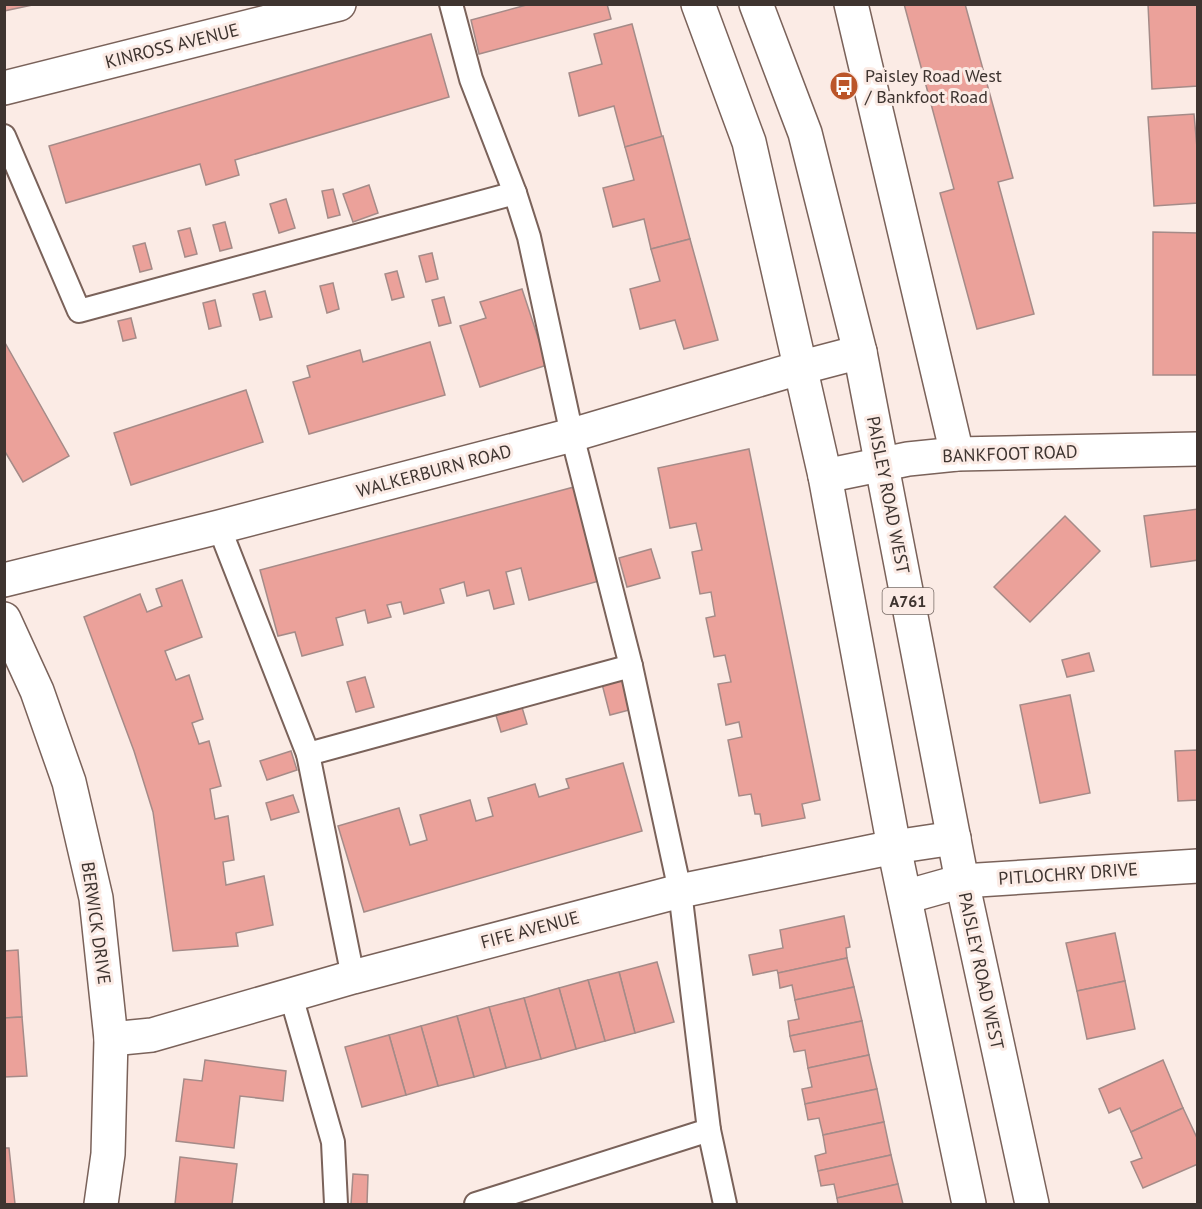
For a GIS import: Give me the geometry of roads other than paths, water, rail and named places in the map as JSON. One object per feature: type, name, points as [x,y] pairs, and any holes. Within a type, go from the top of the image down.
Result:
[{"type":"street","name":"KINROSS AVENUE","points":[[4,88],[339,4]]},
{"type":"street","points":[[698,4],[749,142],[825,476],[894,847],[969,1204]]},
{"type":"street","name":"PAISLEY ROAD WEST","points":[[756,4],[805,133],[861,352],[962,881],[1032,1204]]},
{"type":"street","points":[[851,4],[957,453]]},
{"type":"street","name":"WALKERBURN ROAD","points":[[4,580],[219,527],[572,435],[861,352]]},
{"type":"street","name":"BANKFOOT ROAD","points":[[825,476],[882,464],[957,453],[1197,449]]},
{"type":"street","name":"BERWICK DRIVE","points":[[4,619],[37,691],[69,783],[96,898],[111,1040],[108,1154],[101,1204]]},
{"type":"street","name":"FIFE AVENUE","points":[[111,1040],[152,1035],[353,977],[680,891],[894,847],[954,838]]},
{"type":"street","name":"PITLOCHRY DRIVE","points":[[905,897],[962,881],[1197,866]]},
{"type":"lane","points":[[451,4],[471,79],[515,193],[529,237],[572,435],[631,666],[680,891],[709,1130],[725,1204]]},
{"type":"lane","points":[[4,136],[80,311],[515,193]]},
{"type":"lane","points":[[219,527],[308,754],[353,977]]},
{"type":"lane","points":[[308,754],[631,666]]},
{"type":"lane","points":[[291,996],[333,1142],[336,1204]]},
{"type":"lane","points":[[476,1204],[709,1130]]},
{"type":"place","name":"Paisley Road West / Bankfoot Road","points":[[844,86]]}]
